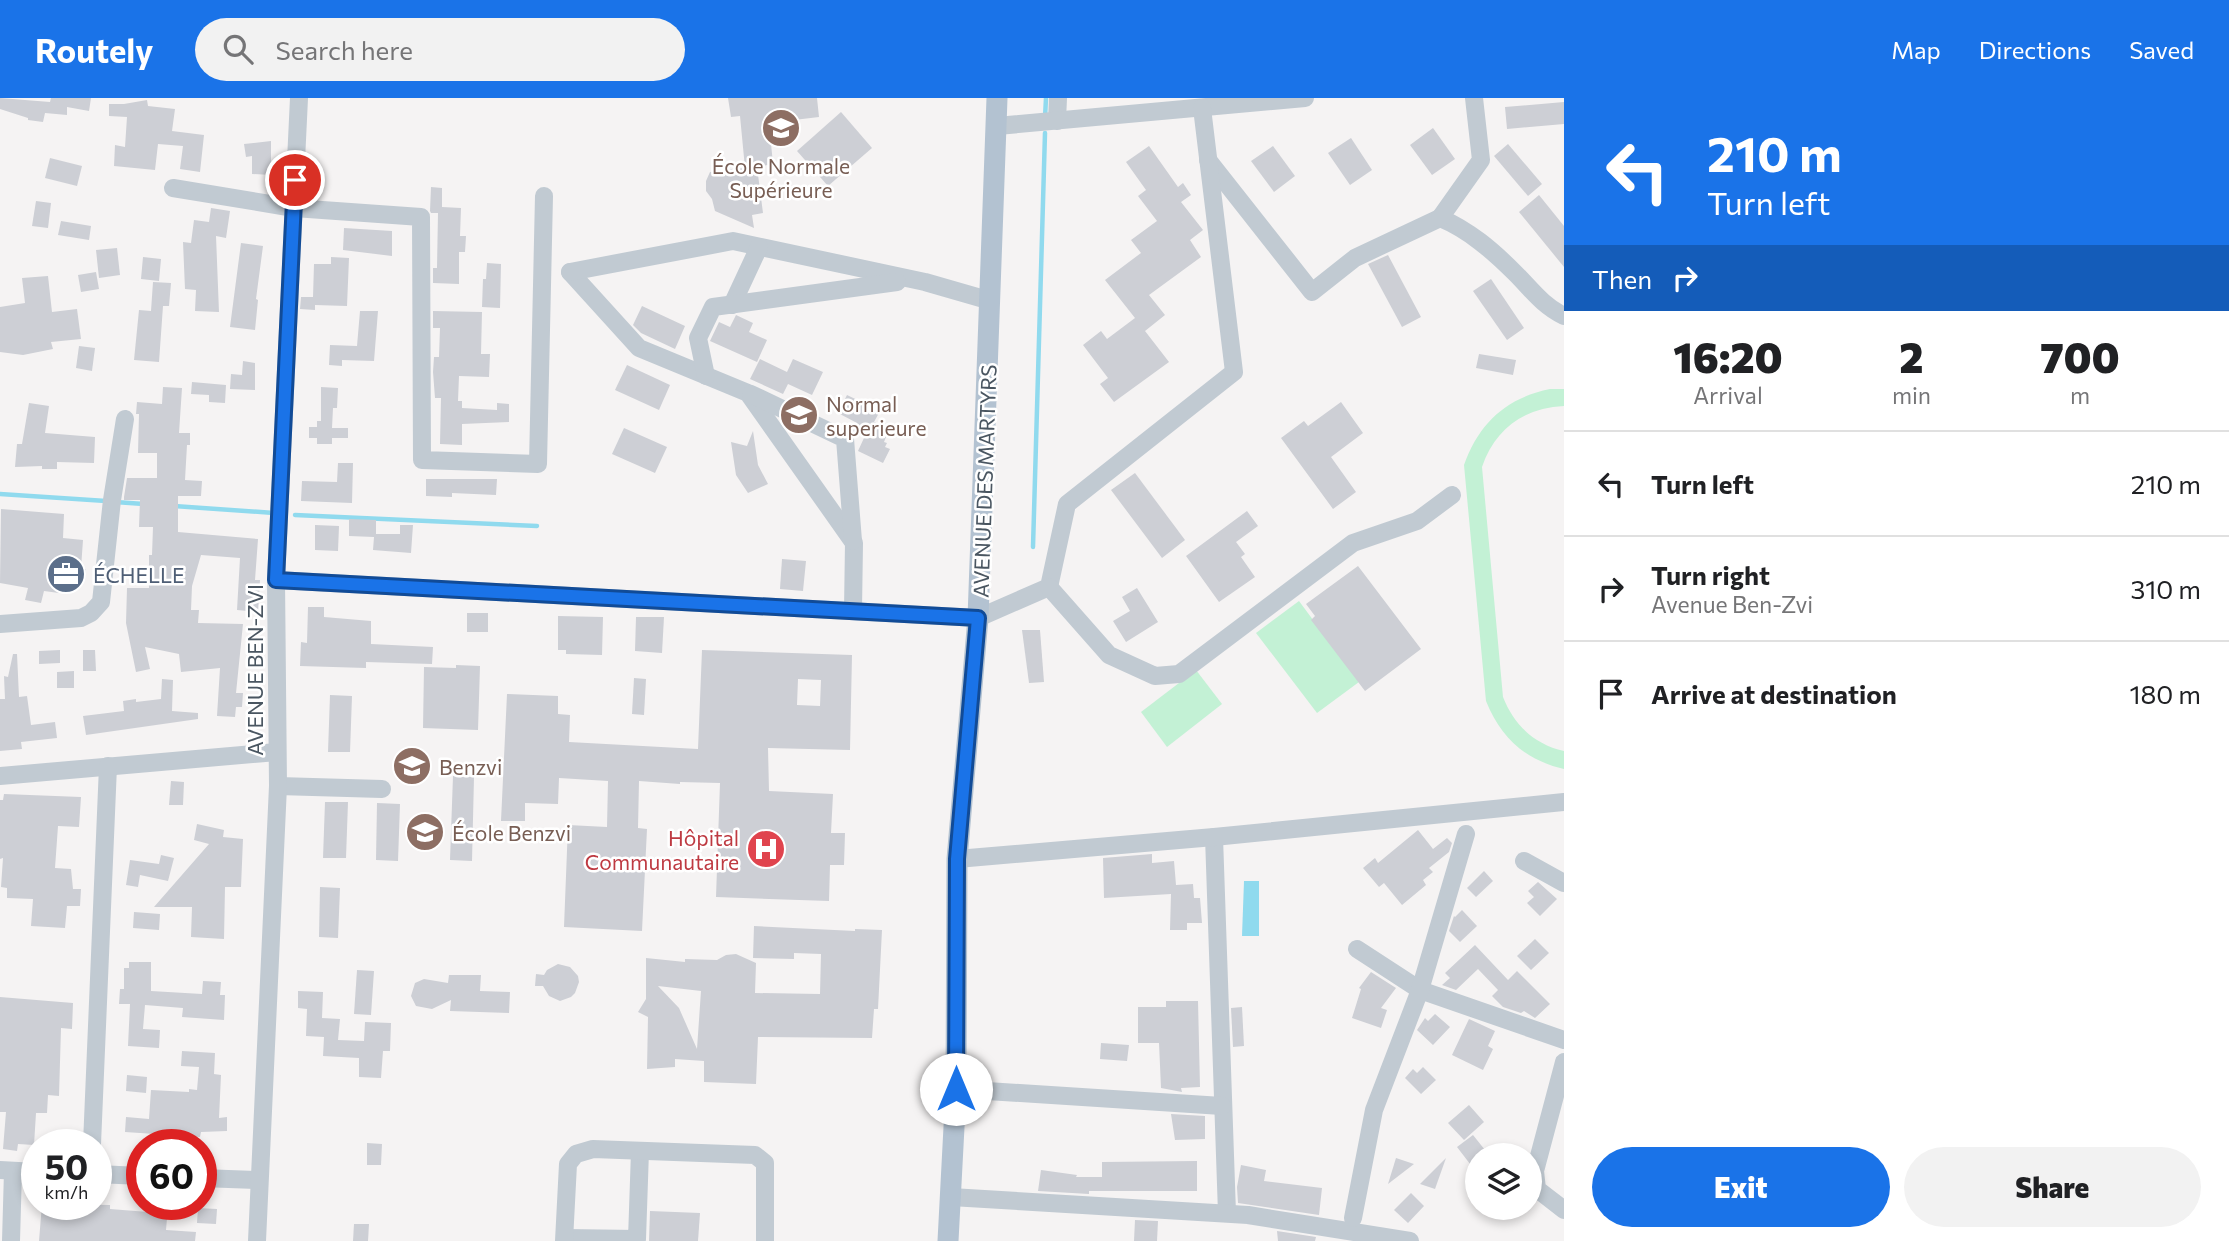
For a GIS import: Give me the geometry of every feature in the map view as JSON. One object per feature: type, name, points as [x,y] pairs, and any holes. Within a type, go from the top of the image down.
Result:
[{"type":"main road","name":"AVENUE DES MARTYRS","points":[[948,1241],[956,1089],[957,859],[978,618],[998,98]]},
{"type":"street","name":"AVENUE BEN-ZVI","points":[[257,1241],[278,786],[276,580],[299,98]]},
{"type":"street","points":[[1057,121],[1058,98]]},
{"type":"street","points":[[997,126],[1304,98]]},
{"type":"street","points":[[1208,160],[1312,292],[1355,258],[1440,218],[1482,160],[1474,98]]},
{"type":"street","points":[[1049,587],[1067,504],[1234,372],[1202,108]]},
{"type":"street","points":[[173,188],[294,208],[421,217],[422,460],[538,464],[544,197]]},
{"type":"street","points":[[1440,218],[1464,228],[1513,271],[1546,307],[1564,316]]},
{"type":"street","points":[[853,610],[854,543],[845,439],[748,393],[639,348],[569,272],[733,241],[925,282],[991,301]]},
{"type":"street","points":[[732,305],[759,247]]},
{"type":"street","points":[[706,376],[698,338],[713,307],[909,280]]},
{"type":"street","points":[[748,393],[854,543]]},
{"type":"street","points":[[0,624],[81,618],[101,603],[112,499],[125,419]]},
{"type":"street","points":[[1049,587],[1109,655],[1155,676],[1179,674],[1353,543],[1417,521],[1452,495]]},
{"type":"street","points":[[276,580],[978,618],[1049,587]]},
{"type":"street","points":[[0,776],[277,752]]},
{"type":"street","points":[[93,1129],[108,766]]},
{"type":"street","points":[[278,786],[382,789]]},
{"type":"street","points":[[957,859],[1214,837],[1564,802]]},
{"type":"street","points":[[1356,1230],[1374,1110],[1420,990],[1466,834]]},
{"type":"street","points":[[1214,837],[1227,1213]]},
{"type":"street","points":[[1524,861],[1564,883]]},
{"type":"street","points":[[1357,949],[1420,990],[1564,1040]]},
{"type":"street","points":[[1564,1062],[1535,1171],[1536,1189],[1564,1210]]},
{"type":"street","points":[[956,1089],[1222,1106]]},
{"type":"street","points":[[640,1151],[637,1240],[565,1239],[568,1164],[576,1154],[593,1149],[755,1155],[765,1163],[765,1241]]},
{"type":"street","points":[[7,1170],[11,1241]]},
{"type":"street","points":[[217,1179],[259,1180]]},
{"type":"street","points":[[951,1197],[1227,1213],[1356,1230],[1410,1241]]},
{"type":"green space","points":[[1550,389],[1564,389],[1564,406],[1536,411],[1513,423],[1495,442],[1482,467],[1503,697],[1526,732],[1543,744],[1564,751],[1564,769],[1537,760],[1516,746],[1499,726],[1486,701],[1464,465],[1478,437],[1496,415],[1520,399]]},
{"type":"green space","points":[[1299,601],[1359,682],[1317,713],[1256,633]]},
{"type":"green space","points":[[1196,670],[1222,704],[1167,747],[1141,712]]},
{"type":"water","points":[[1244,881],[1259,881],[1259,936],[1242,936]]},
{"type":"building","points":[[0,98],[50,102],[51,98],[91,98],[89,111],[67,107],[67,115],[45,113],[43,122],[28,120],[0,109]]},
{"type":"building","points":[[728,98],[817,98],[819,117],[769,123],[773,164],[757,167],[763,213],[752,215],[754,228],[715,211],[712,199],[706,191],[710,172],[745,168],[740,116],[731,117]]},
{"type":"building","points":[[147,100],[148,106],[175,109],[172,131],[204,135],[200,172],[180,169],[183,146],[158,144],[155,170],[114,166],[115,145],[125,147],[127,117],[109,116],[109,104]]},
{"type":"building","points":[[1564,102],[1564,124],[1507,129],[1505,107]]},
{"type":"building","points":[[841,112],[872,148],[828,186],[797,151]]},
{"type":"building","points":[[1433,128],[1455,159],[1432,175],[1410,145]]},
{"type":"building","points":[[1351,138],[1372,170],[1350,185],[1328,153]]},
{"type":"building","points":[[271,141],[271,175],[252,174],[252,156],[246,157],[244,144]]},
{"type":"building","points":[[1508,144],[1542,184],[1528,196],[1494,156]]},
{"type":"building","points":[[1149,146],[1178,187],[1183,183],[1191,195],[1181,202],[1203,230],[1190,240],[1201,257],[1149,295],[1165,315],[1145,331],[1169,362],[1114,402],[1100,384],[1108,378],[1083,345],[1101,331],[1107,339],[1135,318],[1105,280],[1141,253],[1131,240],[1157,221],[1138,196],[1146,190],[1126,162]]},
{"type":"building","points":[[1273,146],[1295,176],[1274,192],[1251,161]]},
{"type":"building","points":[[50,158],[82,166],[77,186],[45,178]]},
{"type":"building","points":[[431,187],[442,188],[442,207],[461,208],[460,236],[466,236],[465,252],[459,252],[459,284],[433,283],[433,268],[437,268],[438,213],[430,211]]},
{"type":"building","points":[[1539,195],[1564,226],[1564,267],[1519,212]]},
{"type":"building","points":[[36,201],[51,203],[48,228],[32,226]]},
{"type":"building","points":[[211,208],[230,211],[226,238],[216,236],[219,312],[195,311],[196,290],[185,289],[183,242],[191,243],[194,220],[209,222]]},
{"type":"building","points":[[61,221],[91,226],[89,240],[58,235]]},
{"type":"building","points":[[344,228],[392,231],[392,256],[343,250]]},
{"type":"building","points":[[241,243],[263,246],[255,330],[230,327]]},
{"type":"building","points":[[117,248],[120,275],[99,278],[96,250]]},
{"type":"building","points":[[1388,255],[1421,317],[1402,327],[1368,264]]},
{"type":"building","points":[[143,257],[161,259],[159,281],[141,279]]},
{"type":"building","points":[[331,257],[349,258],[347,306],[315,305],[315,310],[300,309],[301,297],[313,297],[314,264],[331,264]]},
{"type":"building","points":[[487,263],[501,264],[500,308],[482,307],[483,279],[486,279]]},
{"type":"building","points":[[96,272],[99,289],[81,292],[78,275]]},
{"type":"building","points":[[48,276],[52,312],[77,309],[81,339],[51,342],[53,349],[23,355],[0,352],[0,307],[25,303],[22,278]]},
{"type":"building","points":[[1491,279],[1524,328],[1507,340],[1473,291]]},
{"type":"building","points":[[153,282],[171,283],[169,306],[163,306],[159,362],[134,360],[139,310],[151,311]]},
{"type":"building","points":[[642,306],[685,326],[675,349],[641,333],[633,325]]},
{"type":"building","points":[[360,311],[378,311],[374,361],[342,360],[342,366],[329,365],[330,345],[357,346]]},
{"type":"building","points":[[433,311],[482,312],[481,354],[490,354],[489,377],[459,376],[458,401],[462,401],[462,408],[497,410],[497,403],[509,404],[509,422],[462,424],[462,445],[440,444],[441,398],[435,398],[433,372],[434,357],[439,357],[440,328],[433,328]]},
{"type":"building","points":[[736,315],[753,323],[749,332],[767,340],[757,362],[710,341],[719,322],[730,327]]},
{"type":"building","points":[[79,346],[95,348],[92,371],[76,368]]},
{"type":"building","points":[[1479,354],[1516,360],[1513,375],[1476,368]]},
{"type":"building","points":[[760,359],[787,372],[793,359],[823,372],[812,395],[788,384],[783,394],[750,379]]},
{"type":"building","points":[[243,361],[255,363],[255,390],[230,389],[231,374],[242,375]]},
{"type":"building","points":[[627,365],[670,385],[659,410],[615,390]]},
{"type":"building","points":[[192,382],[226,385],[225,403],[209,402],[209,395],[191,394]]},
{"type":"building","points":[[163,387],[182,388],[179,433],[190,433],[185,480],[202,481],[201,496],[178,496],[178,532],[258,539],[255,580],[260,580],[258,612],[237,610],[240,558],[201,555],[192,586],[191,610],[199,610],[198,623],[243,624],[236,693],[243,693],[242,707],[236,707],[235,717],[217,716],[220,668],[181,672],[179,654],[145,647],[150,669],[136,672],[126,623],[127,588],[149,588],[149,555],[152,555],[153,527],[139,527],[140,500],[124,500],[124,497],[127,478],[157,478],[157,453],[138,453],[139,414],[136,414],[137,402],[162,404]]},
{"type":"building","points":[[321,387],[338,388],[332,428],[348,428],[348,438],[332,438],[332,444],[317,444],[317,438],[309,438],[309,427],[317,427],[317,421],[321,421]]},
{"type":"building","points":[[847,395],[880,411],[874,422],[885,427],[884,430],[888,432],[884,442],[887,443],[885,447],[890,449],[883,463],[858,451],[864,438],[853,431],[857,423],[838,413]]},
{"type":"building","points":[[1341,402],[1363,433],[1331,457],[1356,492],[1333,509],[1281,438],[1304,421],[1308,426]]},
{"type":"building","points":[[29,403],[49,406],[45,433],[95,437],[94,463],[57,462],[57,469],[42,469],[42,466],[15,467],[17,444],[22,444]]},
{"type":"building","points":[[624,428],[667,447],[655,473],[612,454]]},
{"type":"building","points":[[753,431],[758,465],[768,484],[748,493],[736,475],[731,442],[747,446]]},
{"type":"building","points":[[338,463],[353,463],[352,503],[301,501],[302,481],[337,482]]},
{"type":"building","points":[[1135,473],[1185,540],[1162,558],[1111,490]]},
{"type":"building","points":[[426,479],[497,479],[496,495],[452,493],[452,497],[426,496]]},
{"type":"building","points":[[1,509],[64,514],[63,538],[83,540],[81,568],[86,569],[85,580],[59,581],[59,593],[44,591],[41,603],[25,600],[28,588],[0,583]]},
{"type":"building","points":[[1247,511],[1258,526],[1236,542],[1245,554],[1241,557],[1255,577],[1219,602],[1186,556]]},
{"type":"building","points":[[349,519],[376,520],[376,534],[400,534],[400,525],[413,525],[411,553],[373,550],[374,537],[349,536]]},
{"type":"building","points":[[315,525],[339,526],[338,551],[315,550]]},
{"type":"building","points":[[782,559],[806,561],[803,591],[780,589]]},
{"type":"building","points":[[1358,566],[1421,649],[1365,691],[1311,620],[1315,616],[1306,604]]},
{"type":"building","points":[[1137,588],[1158,622],[1126,642],[1113,621],[1130,611],[1122,597]]},
{"type":"building","points":[[308,607],[324,607],[324,617],[371,621],[371,644],[433,647],[432,664],[366,662],[366,668],[300,666],[301,642],[307,643]]},
{"type":"building","points":[[467,613],[488,613],[488,632],[467,632]]},
{"type":"building","points":[[558,616],[603,617],[602,655],[566,654],[566,650],[558,650]]},
{"type":"building","points":[[636,617],[664,617],[662,653],[635,651]]},
{"type":"building","points":[[1022,630],[1040,630],[1044,682],[1029,683]]},
{"type":"building","points":[[60,650],[60,663],[39,664],[39,651]]},
{"type":"building","points":[[83,650],[95,650],[96,671],[83,671]]},
{"type":"building","points":[[702,650],[852,655],[850,750],[768,748],[769,791],[833,794],[831,833],[845,833],[844,865],[830,865],[829,901],[716,897],[720,783],[639,781],[638,828],[647,829],[642,931],[564,927],[568,825],[607,827],[608,781],[559,778],[558,804],[525,803],[525,821],[501,821],[507,694],[558,696],[558,714],[570,715],[569,742],[698,749]],"holes":[[[798,679],[821,680],[820,706],[797,705]]]},
{"type":"building","points":[[13,654],[17,654],[19,697],[27,696],[31,725],[55,722],[57,738],[21,742],[22,749],[0,751],[0,699],[5,699],[4,676],[8,677]]},
{"type":"building","points":[[456,665],[480,666],[478,730],[423,728],[424,667],[456,668]]},
{"type":"building","points":[[74,671],[74,688],[57,688],[57,672]]},
{"type":"building","points":[[634,678],[646,679],[644,715],[632,714]]},
{"type":"building","points":[[162,679],[173,680],[172,711],[198,713],[198,719],[86,735],[83,716],[124,711],[123,701],[161,699]]},
{"type":"building","points":[[330,695],[352,696],[350,752],[328,752]]},
{"type":"building","points":[[453,776],[474,777],[472,861],[450,860]]},
{"type":"building","points":[[171,781],[184,782],[183,805],[169,805]]},
{"type":"building","points":[[4,794],[81,797],[79,827],[58,826],[55,868],[71,869],[73,889],[81,889],[80,906],[67,906],[65,928],[31,926],[33,899],[7,898],[7,888],[1,887],[3,858],[0,859],[0,800],[3,800]]},
{"type":"building","points":[[325,802],[348,802],[346,858],[323,858]]},
{"type":"building","points":[[377,803],[400,804],[398,861],[376,860]]},
{"type":"building","points":[[197,824],[224,830],[223,837],[243,839],[241,887],[225,887],[224,939],[191,937],[192,907],[154,907],[209,844],[194,840]]},
{"type":"building","points":[[1418,830],[1433,849],[1447,838],[1452,843],[1449,852],[1429,868],[1433,872],[1423,880],[1426,885],[1402,905],[1384,883],[1379,887],[1363,868],[1375,858],[1378,863]]},
{"type":"building","points":[[1152,854],[1152,863],[1174,861],[1176,885],[1193,884],[1194,898],[1200,898],[1202,923],[1187,923],[1187,930],[1170,930],[1171,894],[1104,898],[1103,858]]},
{"type":"building","points":[[161,855],[174,858],[168,881],[140,875],[138,887],[126,885],[130,860],[159,864]]},
{"type":"building","points":[[1484,871],[1493,881],[1476,897],[1467,888]]},
{"type":"building","points":[[1538,882],[1557,899],[1540,916],[1527,903],[1534,897],[1528,891]]},
{"type":"building","points":[[320,887],[340,888],[338,938],[319,937]]},
{"type":"building","points":[[1462,910],[1477,926],[1460,942],[1449,931],[1454,916]]},
{"type":"building","points":[[134,912],[160,914],[159,930],[133,928]]},
{"type":"building","points":[[754,926],[882,930],[878,1009],[874,1009],[872,1038],[758,1037],[756,1084],[704,1082],[704,1061],[675,1059],[675,1067],[647,1069],[648,1017],[638,1012],[646,999],[646,958],[685,962],[685,959],[717,960],[736,954],[756,963],[755,993],[820,994],[821,954],[794,953],[794,959],[753,958]],"holes":[[[658,986],[701,991],[697,1049],[679,1008]]]},
{"type":"building","points":[[1535,939],[1549,953],[1531,970],[1517,956]]},
{"type":"building","points":[[1475,945],[1508,980],[1517,971],[1550,1004],[1535,1018],[1524,1011],[1521,1013],[1503,1007],[1492,996],[1498,990],[1478,969],[1456,990],[1442,985],[1450,978],[1445,973]]},
{"type":"building","points":[[129,962],[151,962],[151,991],[202,994],[203,981],[221,982],[220,995],[225,995],[224,1020],[182,1017],[183,1008],[145,1005],[143,1029],[160,1030],[159,1048],[128,1046],[130,1004],[119,1004],[120,989],[124,989],[124,968],[129,968]]},
{"type":"building","points":[[558,964],[570,967],[578,976],[579,982],[571,997],[560,1001],[549,996],[543,986],[535,986],[536,974],[544,975]]},
{"type":"building","points":[[357,970],[374,971],[371,1015],[354,1014]]},
{"type":"building","points":[[1371,972],[1396,988],[1381,1008],[1387,1010],[1381,1028],[1352,1018],[1361,989],[1359,988]]},
{"type":"building","points":[[449,975],[481,975],[480,991],[510,992],[509,1013],[450,1011],[451,1000],[432,1009],[416,1006],[411,996],[415,983],[424,979],[448,983]]},
{"type":"building","points":[[298,991],[323,992],[322,1018],[340,1019],[338,1040],[364,1041],[365,1022],[391,1023],[390,1051],[383,1051],[381,1078],[359,1077],[359,1058],[323,1056],[324,1037],[306,1036],[307,1009],[298,1008]]},
{"type":"building","points":[[0,997],[73,1003],[72,1029],[61,1028],[59,1096],[48,1095],[47,1113],[36,1113],[35,1129],[21,1129],[21,1144],[18,1144],[17,1151],[3,1149],[6,1112],[0,1112]]},
{"type":"building","points":[[1166,1001],[1198,1001],[1200,1087],[1181,1088],[1182,1092],[1161,1088],[1159,1043],[1138,1043],[1138,1007],[1166,1007]]},
{"type":"building","points":[[1242,1007],[1244,1046],[1233,1047],[1231,1008]]},
{"type":"building","points":[[1435,1014],[1450,1027],[1433,1045],[1417,1030],[1425,1018],[1428,1021]]},
{"type":"building","points":[[1469,1019],[1495,1031],[1488,1046],[1493,1049],[1483,1070],[1452,1055]]},
{"type":"building","points":[[1101,1043],[1129,1045],[1127,1061],[1100,1059]]},
{"type":"building","points":[[182,1051],[215,1053],[214,1074],[221,1075],[219,1118],[227,1117],[227,1131],[126,1129],[125,1132],[126,1117],[149,1119],[151,1090],[197,1090],[199,1067],[181,1066]]},
{"type":"building","points":[[1423,1067],[1436,1080],[1421,1094],[1405,1078],[1413,1069],[1417,1073]]},
{"type":"building","points":[[127,1075],[147,1077],[146,1093],[126,1091]]},
{"type":"building","points":[[1469,1105],[1484,1122],[1464,1140],[1448,1123]]},
{"type":"building","points":[[1171,1114],[1205,1116],[1205,1139],[1175,1140]]},
{"type":"building","points":[[1473,1135],[1479,1143],[1465,1143],[1465,1157],[1457,1147]]},
{"type":"building","points":[[367,1143],[382,1144],[381,1165],[367,1165]]},
{"type":"building","points":[[1396,1158],[1414,1164],[1388,1184]]},
{"type":"building","points":[[1446,1158],[1435,1189],[1420,1184]]},
{"type":"building","points":[[1197,1161],[1197,1191],[1089,1191],[1089,1194],[1038,1191],[1041,1170],[1077,1175],[1076,1177],[1102,1177],[1102,1162]]},
{"type":"building","points":[[1241,1165],[1266,1170],[1264,1181],[1322,1188],[1319,1215],[1238,1203],[1237,1187]]},
{"type":"building","points":[[1411,1193],[1424,1206],[1408,1223],[1394,1210]]},
{"type":"building","points":[[112,1209],[126,1210],[126,1220],[167,1220],[166,1230],[196,1232],[195,1241],[39,1241],[41,1220],[112,1220]]},
{"type":"building","points":[[650,1211],[700,1213],[698,1241],[649,1241]]},
{"type":"building","points":[[197,1220],[216,1220],[216,1224],[197,1223]]},
{"type":"building","points":[[1135,1220],[1158,1221],[1157,1241],[1134,1241]]},
{"type":"building","points":[[354,1224],[369,1224],[368,1241],[353,1241]]},
{"type":"building","points":[[1277,1231],[1316,1237],[1315,1241],[1278,1241]]},
{"type":"waterway","points":[[1045,118],[1046,98]]},
{"type":"waterway","points":[[1033,547],[1045,133]]},
{"type":"waterway","points":[[0,494],[106,501]]},
{"type":"waterway","points":[[115,502],[144,504]]},
{"type":"waterway","points":[[174,506],[274,513]]},
{"type":"waterway","points":[[295,515],[537,526]]},
{"type":"place","name":"École Normale Supérieure","points":[[781,128]]},
{"type":"place","name":"Normal superieure","points":[[799,415]]},
{"type":"place","name":"ÉCHELLE","points":[[66,574]]},
{"type":"place","name":"Benzvi","points":[[412,766]]},
{"type":"place","name":"École Benzvi","points":[[425,832]]},
{"type":"place","name":"Hôpital Communautaire","points":[[766,849]]},
{"type":"route","points":[[295,180],[276,580],[978,618],[957,859],[956,1089]]}]
